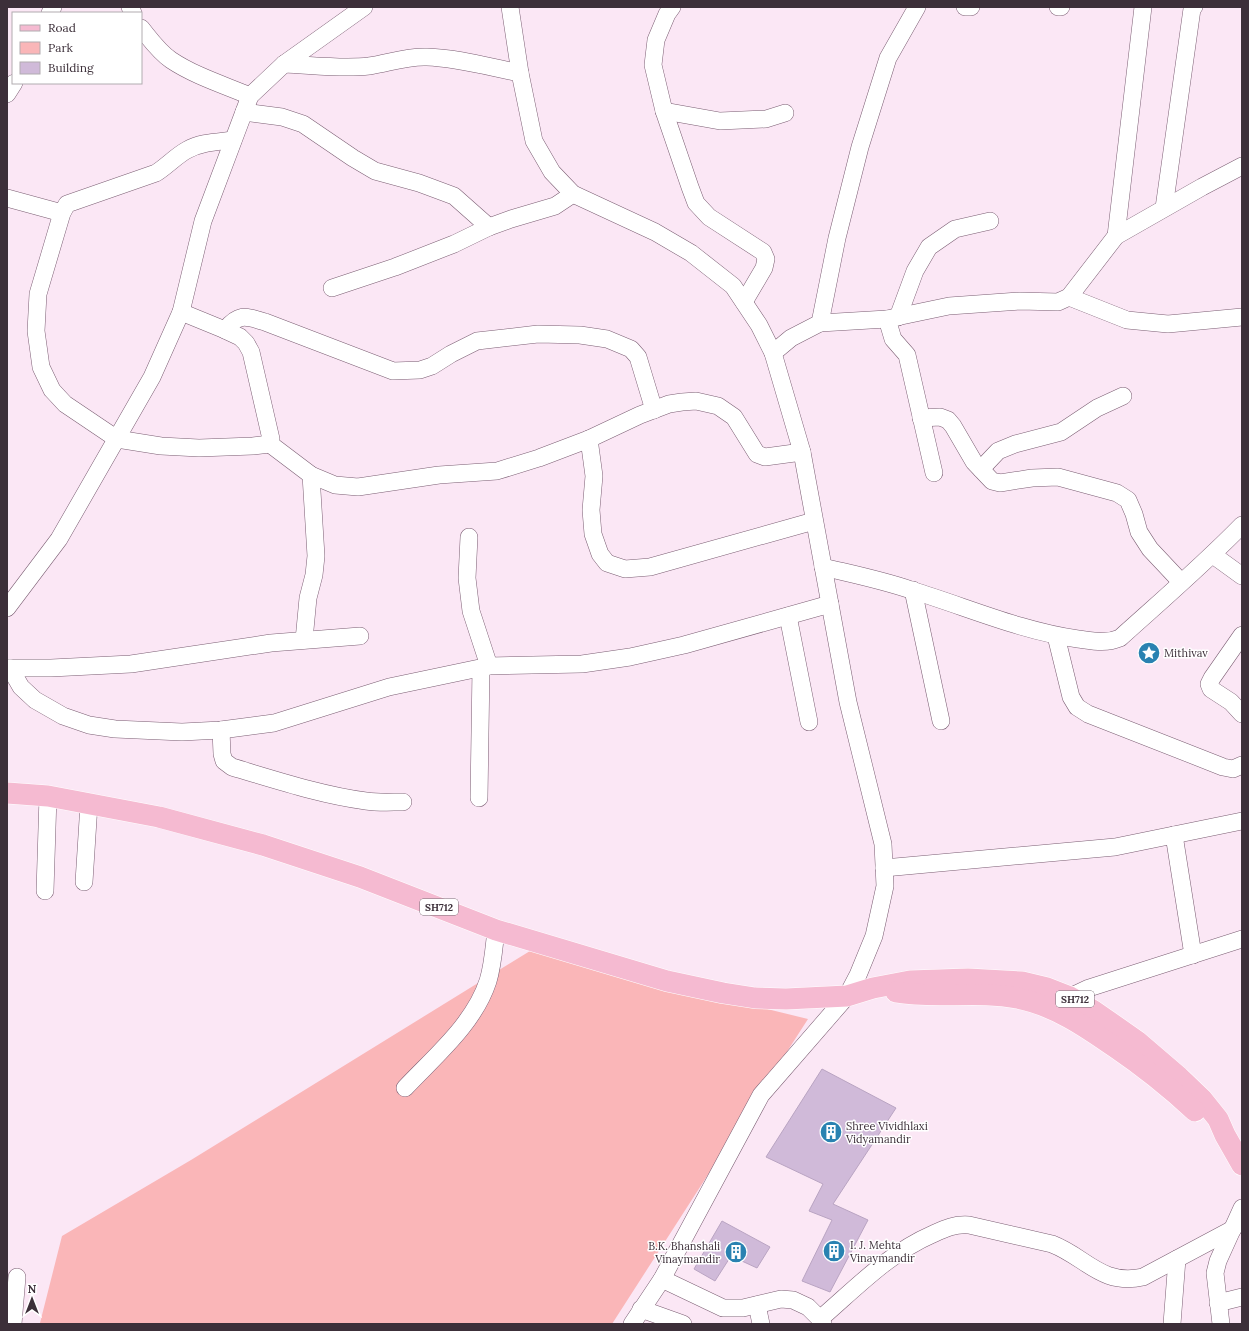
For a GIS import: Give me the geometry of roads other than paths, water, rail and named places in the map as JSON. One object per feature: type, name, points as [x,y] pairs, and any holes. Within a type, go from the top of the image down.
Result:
[{"type":"main road","name":"SH712","points":[[7,793],[48,796],[159,817],[263,844],[367,880],[496,930],[667,981],[723,993],[755,998],[786,999],[847,996],[873,988],[910,981],[968,978],[1022,982],[1047,988],[1063,1003],[1094,1011],[1137,1041],[1179,1077],[1202,1099],[1218,1119],[1242,1165]]},
{"type":"street","points":[[7,608],[59,539],[152,377],[181,312],[202,221],[250,96],[284,64],[364,7]]},
{"type":"street","points":[[510,7],[520,73],[534,141],[552,172],[573,194],[655,232],[691,253],[733,286],[759,325],[772,353],[802,452],[848,702],[883,844],[885,886],[874,936],[858,975],[847,996],[761,1095],[662,1279],[632,1324]]},
{"type":"street","points":[[672,7],[666,14],[656,40],[653,65],[664,112],[696,203],[709,217],[763,252],[766,259],[764,268],[744,302]]},
{"type":"street","points":[[820,323],[837,238],[860,148],[888,58],[916,7]]},
{"type":"street","points":[[965,7],[972,7]]},
{"type":"street","points":[[1116,236],[1143,7]]},
{"type":"street","points":[[1164,208],[1192,9],[1194,7]]},
{"type":"street","points":[[142,29],[157,48],[170,59],[196,74],[250,96]]},
{"type":"street","points":[[284,64],[347,67],[370,66],[403,58],[426,57],[457,61],[520,73]]},
{"type":"street","points":[[7,94],[13,84]]},
{"type":"street","points":[[244,112],[282,116],[303,124],[375,171],[419,183],[454,196],[489,227]]},
{"type":"street","points":[[664,112],[720,121],[766,119],[785,113]]},
{"type":"street","points":[[233,140],[201,144],[187,150],[168,166],[156,173],[68,204],[62,213],[38,294],[36,331],[41,367],[52,390],[65,404],[116,439],[161,446],[199,448],[270,444],[311,474],[335,485],[358,488],[439,474],[497,471],[539,458],[589,439],[640,415],[669,404],[696,401],[718,406],[734,417],[757,454],[765,458],[802,452]]},
{"type":"street","points":[[772,353],[791,338],[820,323],[892,318],[949,306],[1020,301],[1058,302],[1069,297],[1116,236],[1242,166]]},
{"type":"street","points":[[332,288],[395,267],[454,244],[489,227],[554,206],[573,194]]},
{"type":"street","points":[[7,198],[62,213]]},
{"type":"street","points":[[934,473],[907,355],[893,339],[892,318],[915,271],[929,247],[955,228],[990,221]]},
{"type":"street","points":[[1069,297],[1127,320],[1168,324],[1242,317]]},
{"type":"street","points":[[181,312],[240,337],[246,343],[251,352],[270,444]]},
{"type":"street","points":[[225,330],[233,321],[242,317],[251,318],[393,371],[420,370],[432,366],[451,354],[477,341],[538,334],[580,335],[607,339],[631,349],[638,357],[654,410]]},
{"type":"street","points":[[981,469],[998,451],[1015,444],[1061,432],[1097,408],[1123,396]]},
{"type":"street","points":[[921,418],[940,417],[948,420],[974,462],[992,480],[1000,483],[1032,478],[1058,477],[1117,493],[1128,500],[1139,532],[1150,549],[1181,582]]},
{"type":"street","points":[[589,439],[594,476],[592,510],[593,534],[600,554],[607,563],[625,568],[650,567],[814,521]]},
{"type":"street","points":[[304,640],[308,598],[314,575],[316,556],[311,474]]},
{"type":"street","points":[[823,567],[890,583],[1015,625],[1056,636],[1111,642],[1120,638],[1213,555],[1242,525]]},
{"type":"street","points":[[469,537],[467,578],[471,611],[485,667],[479,798]]},
{"type":"street","points":[[1213,555],[1242,576]]},
{"type":"street","points":[[913,590],[941,721]]},
{"type":"street","points":[[8,668],[21,687],[35,700],[63,716],[89,725],[115,729],[182,732],[222,730],[274,723],[389,687],[485,667],[582,664],[630,658],[830,604]]},
{"type":"street","points":[[788,616],[809,722]]},
{"type":"street","points":[[1242,634],[1209,684],[1211,689],[1231,702],[1242,714]]},
{"type":"street","points":[[8,668],[50,668],[132,664],[270,643],[360,636]]},
{"type":"street","points":[[1056,636],[1071,697],[1078,707],[1088,714],[1223,767],[1233,769],[1242,765]]},
{"type":"street","points":[[222,730],[222,754],[224,761],[232,767],[295,786],[346,797],[368,801],[403,802]]},
{"type":"street","points":[[45,891],[48,796]]},
{"type":"street","points":[[84,882],[89,804]]},
{"type":"street","points":[[884,868],[1115,847],[1242,821]]},
{"type":"street","points":[[1174,835],[1192,955]]},
{"type":"street","points":[[405,1088],[458,1032],[475,1009],[487,983],[496,930]]},
{"type":"street","points":[[1063,1003],[1089,988],[1242,939]]},
{"type":"street","points":[[1220,1324],[1214,1273],[1242,1208]]},
{"type":"street","points":[[662,1279],[724,1308],[743,1308],[781,1299],[793,1300],[808,1307],[821,1322],[882,1265],[916,1241],[949,1226],[959,1224],[969,1225],[1052,1244],[1063,1248],[1090,1267],[1122,1279],[1143,1277],[1232,1229]]},
{"type":"street","points":[[1172,1324],[1177,1259]]},
{"type":"street","points":[[13,1324],[17,1277]]},
{"type":"street","points":[[1218,1303],[1242,1297]]},
{"type":"street","points":[[757,1305],[761,1324]]},
{"type":"street","points":[[641,1309],[682,1324]]},
{"type":"place","name":"Mithivav","points":[[1149,653]]},
{"type":"place","name":"Shree Vividhlaxi Vidyamandir","points":[[831,1132]]},
{"type":"place","name":"I. J. Mehta Vinaymandir","points":[[834,1251]]},
{"type":"place","name":"B.K. Bhanshali Vinaymandir","points":[[736,1252]]}]
